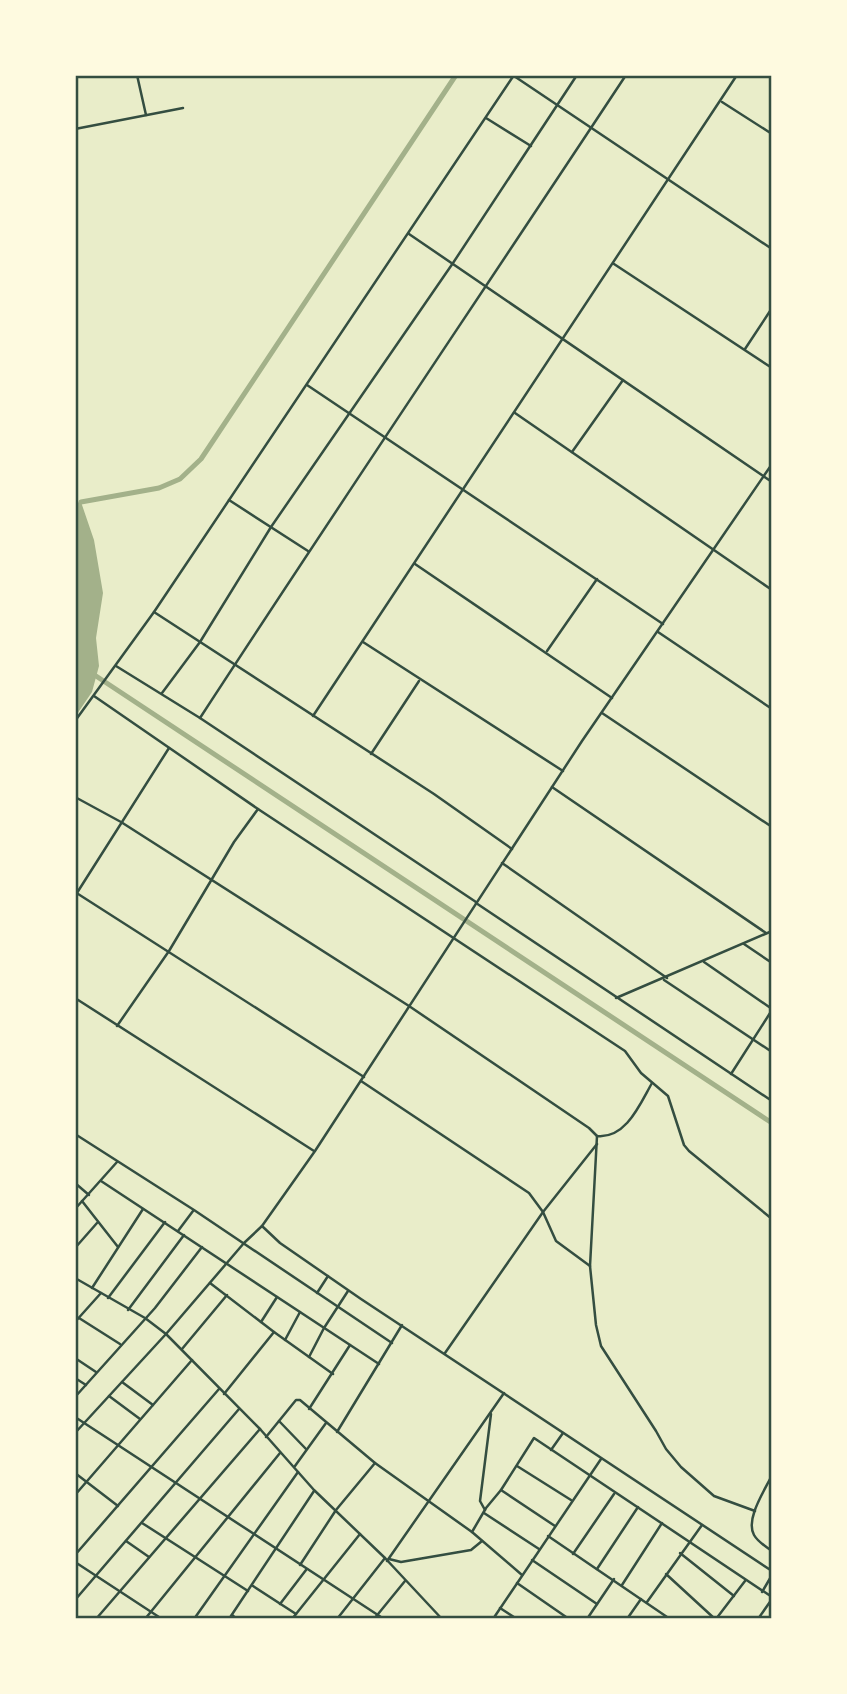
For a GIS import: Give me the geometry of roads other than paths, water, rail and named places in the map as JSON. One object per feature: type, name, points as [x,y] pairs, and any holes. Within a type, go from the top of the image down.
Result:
[{"type":"street","points":[[137,75],[146,116]]},
{"type":"street","points":[[162,693],[200,642],[271,527],[453,263],[577,75]]},
{"type":"street","points":[[200,718],[308,551],[626,75]]},
{"type":"street","points":[[313,716],[737,75]]},
{"type":"street","points":[[75,721],[154,612],[514,76],[772,249]]},
{"type":"street","points":[[720,101],[772,134]]},
{"type":"street","points":[[75,129],[183,108]]},
{"type":"street","points":[[486,118],[531,146]]},
{"type":"street","points":[[409,234],[772,482]]},
{"type":"street","points":[[613,263],[772,368]]},
{"type":"street","points":[[745,350],[772,308]]},
{"type":"street","points":[[571,452],[622,380]]},
{"type":"street","points":[[307,385],[663,624]]},
{"type":"street","points":[[514,412],[772,590]]},
{"type":"street","points":[[75,1433],[262,1226],[363,1079],[552,787],[772,464]]},
{"type":"street","points":[[229,500],[308,551]]},
{"type":"street","points":[[414,563],[612,698]]},
{"type":"street","points":[[546,652],[597,579]]},
{"type":"street","points":[[154,612],[512,849]]},
{"type":"street","points":[[658,632],[772,709]]},
{"type":"street","points":[[362,642],[563,771]]},
{"type":"street","points":[[116,666],[200,718],[772,1101]]},
{"type":"street","points":[[371,754],[419,680]]},
{"type":"street","points":[[94,696],[258,809],[625,1051],[640,1073],[668,1096],[684,1145],[689,1152],[772,1219]]},
{"type":"street","points":[[602,713],[772,827]]},
{"type":"street","points":[[169,748],[76,894],[169,951],[363,1079],[528,1193],[543,1212],[556,1241],[590,1266]]},
{"type":"street","points":[[552,787],[766,933]]},
{"type":"street","points":[[75,797],[121,822],[409,1006],[597,1136],[590,1266],[601,1346],[666,1450],[681,1467],[714,1496],[755,1511]]},
{"type":"street","points":[[117,1026],[169,951],[211,880],[258,809]]},
{"type":"street","points":[[502,863],[772,1052]]},
{"type":"street","points":[[616,998],[772,931]]},
{"type":"street","points":[[744,944],[772,963]]},
{"type":"street","points":[[704,962],[772,1010],[731,1074]]},
{"type":"street","points":[[75,998],[315,1151]]},
{"type":"street","points":[[597,1136],[612,1135],[625,1124],[652,1083]]},
{"type":"street","points":[[75,1134],[392,1343]]},
{"type":"street","points":[[445,1353],[543,1212],[597,1144]]},
{"type":"street","points":[[76,1206],[117,1162]]},
{"type":"street","points":[[101,1181],[379,1364]]},
{"type":"street","points":[[75,1183],[89,1195]]},
{"type":"street","points":[[82,1201],[118,1247]]},
{"type":"street","points":[[92,1288],[144,1208]]},
{"type":"street","points":[[178,1231],[194,1210]]},
{"type":"street","points":[[108,1298],[166,1222]]},
{"type":"street","points":[[75,1248],[97,1223]]},
{"type":"street","points":[[262,1226],[280,1243],[328,1276],[772,1573],[762,1592]]},
{"type":"street","points":[[128,1310],[184,1234]]},
{"type":"street","points":[[75,1397],[145,1318],[202,1247]]},
{"type":"street","points":[[317,1293],[328,1276]]},
{"type":"street","points":[[75,1278],[145,1318],[166,1334],[260,1429],[314,1490],[387,1559],[442,1619]]},
{"type":"street","points":[[210,1283],[332,1374]]},
{"type":"street","points":[[309,1357],[349,1290]]},
{"type":"street","points":[[101,1293],[77,1320],[121,1345]]},
{"type":"street","points":[[182,1349],[227,1295]]},
{"type":"street","points":[[261,1322],[277,1297]]},
{"type":"street","points":[[285,1340],[300,1312]]},
{"type":"street","points":[[337,1432],[402,1325]]},
{"type":"street","points":[[224,1394],[274,1332]]},
{"type":"street","points":[[309,1409],[350,1345]]},
{"type":"street","points":[[75,1358],[97,1373]]},
{"type":"street","points":[[75,1495],[192,1360]]},
{"type":"street","points":[[75,1378],[86,1385]]},
{"type":"street","points":[[122,1382],[153,1405]]},
{"type":"street","points":[[75,1555],[219,1389]]},
{"type":"street","points":[[337,1619],[387,1559],[504,1393]]},
{"type":"street","points":[[109,1396],[141,1419]]},
{"type":"street","points":[[266,1437],[296,1400],[300,1400],[374,1463],[472,1532],[522,1575]]},
{"type":"street","points":[[75,1600],[239,1409]]},
{"type":"street","points":[[491,1412],[480,1501],[484,1512],[539,1549]]},
{"type":"street","points":[[75,1417],[384,1619]]},
{"type":"street","points":[[279,1422],[306,1450]]},
{"type":"street","points":[[294,1467],[326,1423]]},
{"type":"street","points":[[96,1619],[260,1429]]},
{"type":"street","points":[[551,1450],[563,1433]]},
{"type":"street","points":[[472,1532],[534,1438],[772,1598],[758,1619]]},
{"type":"street","points":[[145,1619],[280,1453]]},
{"type":"street","points":[[493,1619],[602,1459]]},
{"type":"street","points":[[300,1565],[337,1510],[374,1463]]},
{"type":"street","points":[[517,1466],[572,1501]]},
{"type":"street","points":[[194,1619],[298,1472]]},
{"type":"street","points":[[75,1473],[118,1506]]},
{"type":"street","points":[[772,1475],[755,1511],[752,1526],[753,1534],[772,1551]]},
{"type":"street","points":[[229,1619],[314,1490]]},
{"type":"street","points":[[501,1490],[555,1526]]},
{"type":"street","points":[[573,1554],[614,1494]]},
{"type":"street","points":[[597,1569],[638,1507]]},
{"type":"street","points":[[142,1523],[248,1591]]},
{"type":"street","points":[[622,1585],[662,1523]]},
{"type":"street","points":[[646,1602],[702,1525]]},
{"type":"street","points":[[292,1619],[360,1534]]},
{"type":"street","points":[[548,1536],[670,1619]]},
{"type":"street","points":[[126,1541],[150,1558]]},
{"type":"street","points":[[387,1559],[401,1562],[471,1550],[482,1541]]},
{"type":"street","points":[[680,1553],[734,1596]]},
{"type":"street","points":[[532,1560],[597,1604]]},
{"type":"street","points":[[75,1562],[162,1619]]},
{"type":"street","points":[[280,1604],[306,1569]]},
{"type":"street","points":[[666,1574],[716,1619],[745,1581]]},
{"type":"street","points":[[587,1619],[614,1579]]},
{"type":"street","points":[[374,1619],[406,1580]]},
{"type":"street","points":[[517,1583],[569,1619]]},
{"type":"street","points":[[253,1586],[296,1614]]},
{"type":"street","points":[[627,1619],[641,1599]]},
{"type":"street","points":[[500,1608],[517,1619]]},
{"type":"street","points":[[232,1615],[237,1619]]},
{"type":"waterway","points":[[81,502],[159,488],[180,479],[201,459],[456,75]]},
{"type":"waterway","points":[[96,676],[772,1123]]}]
